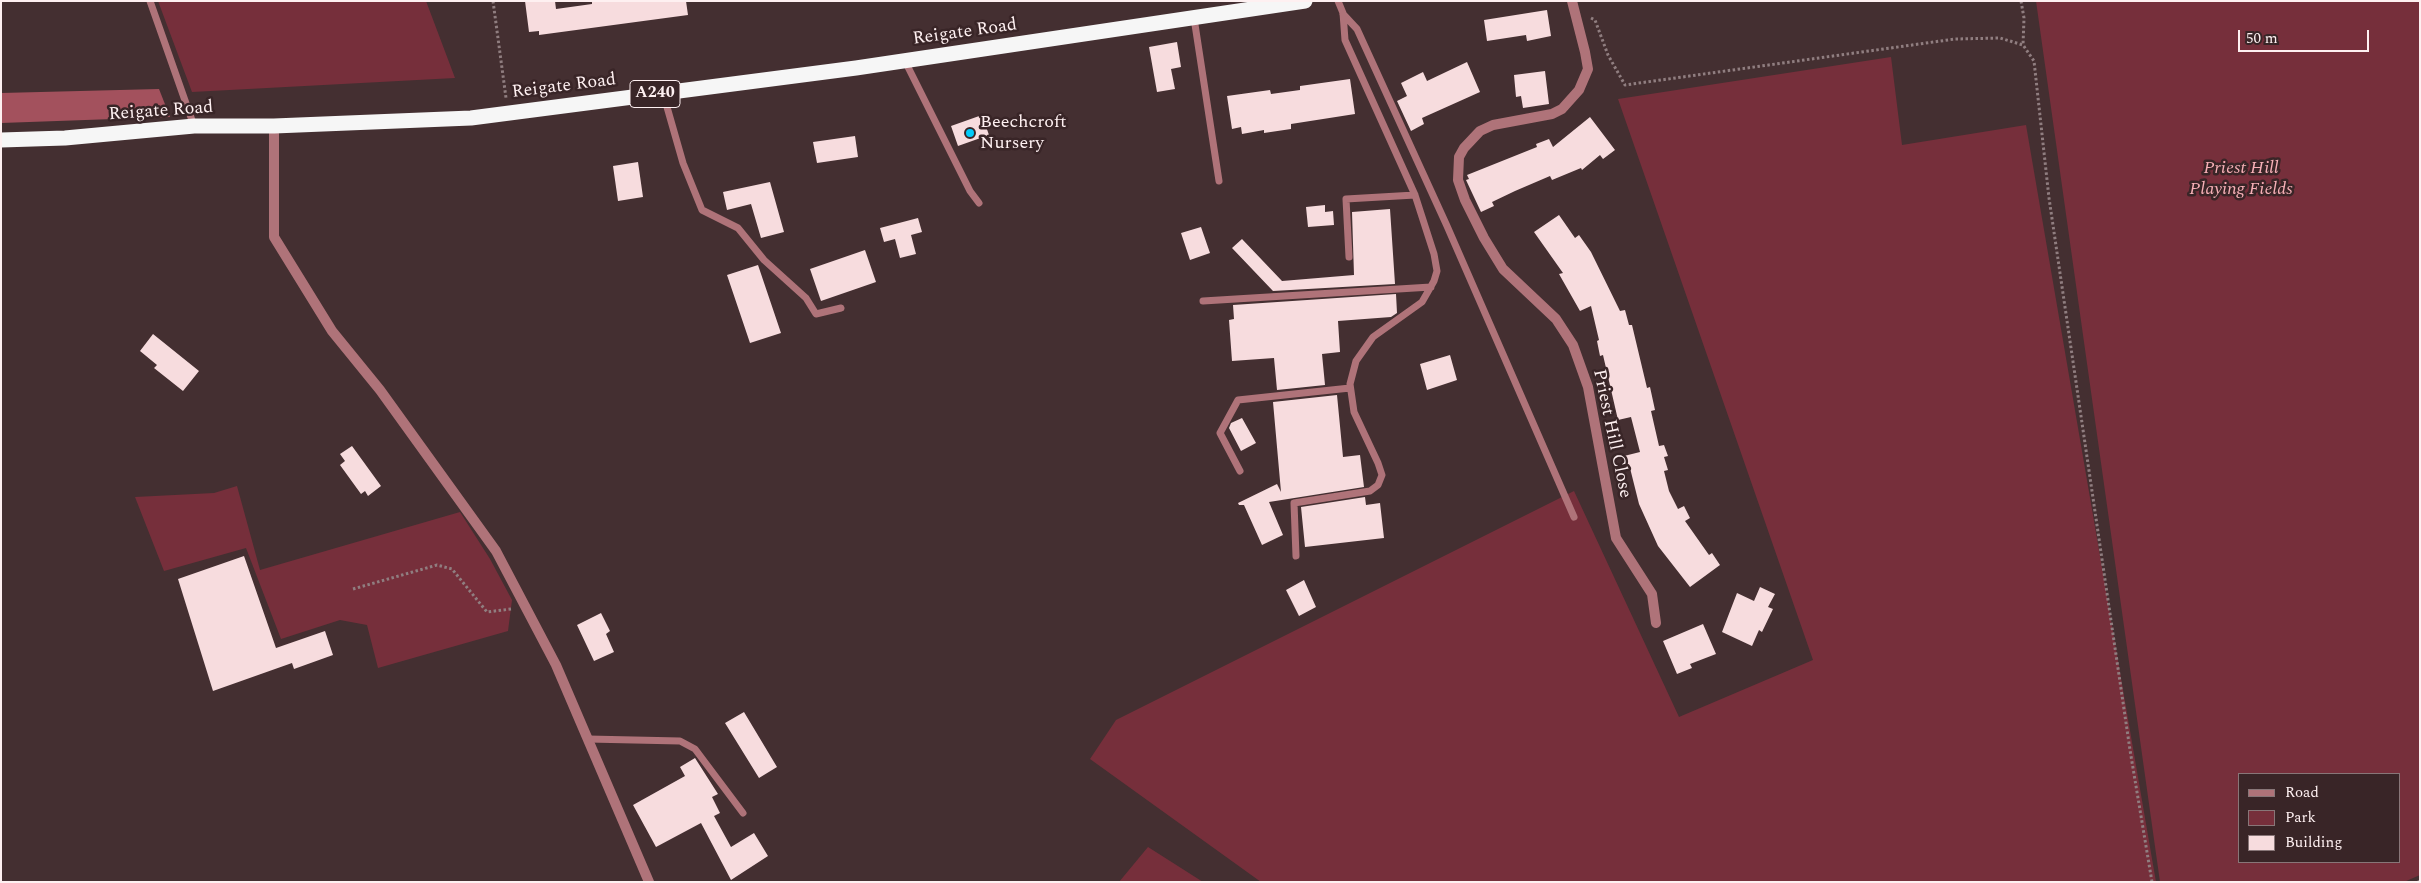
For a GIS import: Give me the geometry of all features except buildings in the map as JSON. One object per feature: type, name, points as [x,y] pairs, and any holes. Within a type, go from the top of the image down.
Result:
[{"type":"highway","name":"Reigate Road","points":[[1,140],[64,138],[194,126],[274,126],[471,118],[509,114],[905,61],[1305,1]]},
{"type":"street","name":"Priest Hill Close","points":[[1573,5],[1586,52],[1588,69],[1579,90],[1562,109],[1552,114],[1493,125],[1480,131],[1464,148],[1459,157],[1458,180],[1469,208],[1503,269],[1556,319],[1573,345],[1588,387],[1616,538],[1652,594],[1656,623]]},
{"type":"street","points":[[274,126],[274,237],[332,331],[380,390],[496,552],[556,665],[649,882]]},
{"type":"lane","points":[[150,1],[194,126]]},
{"type":"lane","points":[[1296,556],[1294,503],[1370,491],[1378,485],[1382,475],[1354,412],[1350,388],[1356,361],[1373,337],[1422,302],[1431,287],[1437,271],[1434,254],[1415,195],[1345,40],[1343,13],[1338,1]]},
{"type":"lane","points":[[1343,13],[1357,29],[1447,226],[1574,517]]},
{"type":"lane","points":[[1194,18],[1219,181]]},
{"type":"lane","points":[[905,61],[970,191],[979,203]]},
{"type":"lane","points":[[663,93],[683,162],[702,210],[738,228],[764,260],[806,298],[816,314],[841,308]]},
{"type":"lane","points":[[1349,257],[1346,199],[1415,195]]},
{"type":"lane","points":[[1203,301],[1431,287]]},
{"type":"lane","points":[[1240,471],[1220,433],[1238,400],[1350,388]]},
{"type":"lane","points":[[588,739],[680,741],[695,749],[743,814]]},
{"type":"path","points":[[492,1],[509,114]]},
{"type":"path","points":[[2021,1],[2024,18],[2023,45],[2034,61],[2049,198],[2130,750],[2152,882]]},
{"type":"path","points":[[1573,5],[1594,20],[1608,55],[1625,85],[1955,39],[2000,38],[2023,45]]},
{"type":"path","points":[[353,589],[437,566],[452,569],[487,612],[510,609],[522,600]]},
{"type":"green space","points":[[158,1],[426,1],[455,78],[192,92]]},
{"type":"green space","name":"Priest Hill Playing Fields","points":[[2036,1],[2420,1],[2420,875],[2404,882],[2160,882]]},
{"type":"green space","points":[[1891,57],[1902,145],[2026,125],[2156,882],[1261,882],[1090,759],[1116,720],[1574,491],[1679,717],[1813,660],[1618,99]]},
{"type":"green space","points":[[237,486],[260,570],[460,512],[490,559],[512,600],[508,631],[378,668],[367,625],[340,620],[281,639],[246,548],[164,571],[135,497],[214,493]]},
{"type":"green space","points":[[1148,847],[1203,882],[1119,882]]},
{"type":"shaded area","points":[[159,89],[170,117],[1,123],[1,93]]},
{"type":"place","name":"Beechcroft Nursery","points":[[970,133]]}]
